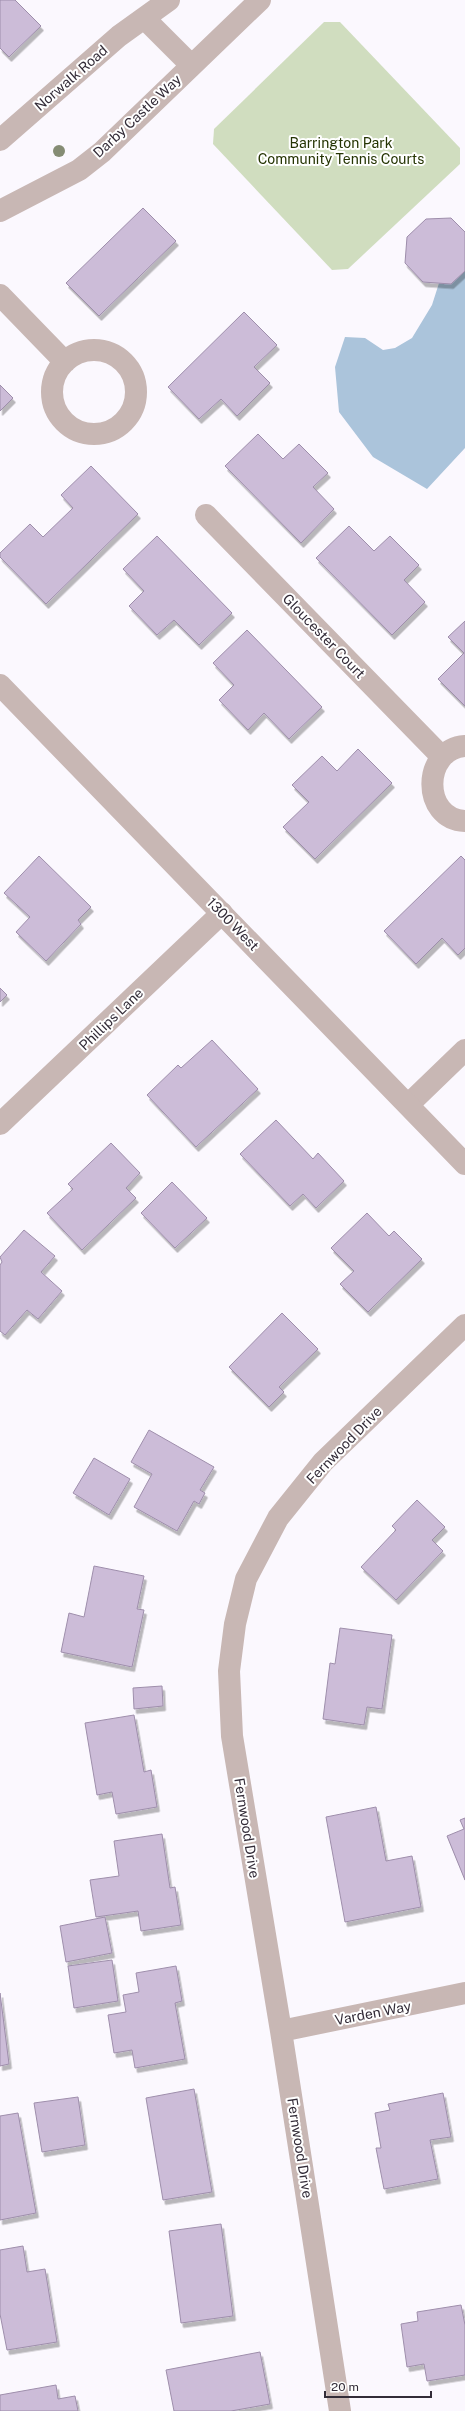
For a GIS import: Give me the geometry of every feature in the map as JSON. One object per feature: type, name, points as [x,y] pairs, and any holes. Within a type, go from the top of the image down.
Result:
[{"type":"street","name":"Norwalk Road","points":[[0,140],[120,36],[169,0]]},
{"type":"street","name":"Darby Castle Way","points":[[0,211],[78,170],[102,152],[260,0]]},
{"type":"street","points":[[144,18],[191,65]]},
{"type":"street","points":[[0,295],[65,362]]},
{"type":"street","name":"Gloucester Court","points":[[206,515],[442,757]]},
{"type":"street","name":"1300 West","points":[[0,685],[409,1104],[465,1164]]},
{"type":"street","points":[[465,746],[452,749],[442,757],[435,766],[431,777],[431,789],[435,800],[441,809],[451,816],[465,820]]},
{"type":"street","name":"Phillips Lane","points":[[0,1124],[222,913]]},
{"type":"street","points":[[409,1104],[465,1050]]},
{"type":"street","name":"Fernwood Drive","points":[[340,2411],[281,2031],[232,1736],[229,1671],[235,1624],[246,1579],[278,1518],[323,1462],[465,1325]]},
{"type":"street","name":"Varden Way","points":[[281,2031],[465,1993]]},
{"type":"green space","name":"Barrington Park Community Tennis Courts","points":[[324,22],[340,22],[460,148],[460,164],[348,269],[332,270],[213,144],[214,129]]},
{"type":"water","points":[[465,249],[465,448],[427,489],[373,457],[339,412],[335,367],[345,337],[365,338],[383,350],[395,348],[412,338],[432,305],[440,280]]},
{"type":"building","points":[[0,0],[15,0],[41,26],[9,57],[0,48]]},
{"type":"building","points":[[143,208],[176,241],[99,316],[66,283]]},
{"type":"building","points":[[451,218],[465,232],[465,271],[451,284],[423,282],[405,263],[407,237],[426,219]]},
{"type":"building","points":[[244,312],[277,345],[254,367],[270,383],[237,416],[221,399],[199,419],[168,387]]},
{"type":"building","points":[[0,385],[13,398],[0,411]]},
{"type":"building","points":[[258,434],[283,459],[299,444],[328,473],[313,487],[334,509],[301,543],[225,466]]},
{"type":"building","points":[[91,466],[138,514],[46,604],[0,557],[0,553],[30,524],[43,537],[73,508],[61,495]]},
{"type":"building","points":[[349,526],[374,551],[390,536],[419,565],[404,580],[425,602],[392,635],[316,558]]},
{"type":"building","points":[[157,536],[232,613],[199,645],[174,620],[157,635],[129,606],[144,591],[123,569]]},
{"type":"building","points":[[465,621],[465,706],[438,679],[464,653],[448,637]]},
{"type":"building","points":[[247,630],[322,707],[289,739],[264,713],[248,730],[219,700],[234,685],[213,663]]},
{"type":"building","points":[[358,749],[392,783],[315,859],[283,827],[309,802],[292,785],[322,756],[337,771]]},
{"type":"building","points":[[39,856],[91,907],[78,920],[81,924],[46,961],[16,932],[30,917],[4,893]]},
{"type":"building","points":[[461,856],[465,860],[465,948],[458,955],[442,938],[416,964],[384,931]]},
{"type":"building","points":[[0,988],[7,995],[0,1002]]},
{"type":"building","points":[[212,1040],[258,1089],[196,1147],[147,1095],[178,1065],[181,1068]]},
{"type":"building","points":[[276,1120],[313,1159],[318,1153],[344,1181],[316,1208],[303,1194],[290,1206],[240,1154]]},
{"type":"building","points":[[111,1143],[140,1173],[126,1188],[136,1198],[82,1250],[47,1213],[73,1189],[68,1184]]},
{"type":"building","points":[[172,1182],[207,1218],[175,1248],[141,1213]]},
{"type":"building","points":[[367,1213],[389,1236],[394,1231],[422,1259],[368,1312],[340,1284],[354,1271],[331,1248]]},
{"type":"building","points":[[24,1230],[55,1256],[41,1272],[62,1291],[38,1319],[27,1310],[5,1335],[0,1331],[0,1265],[2,1262],[0,1257]]},
{"type":"building","points":[[282,1313],[318,1349],[279,1387],[284,1392],[269,1407],[229,1367]]},
{"type":"building","points":[[149,1430],[214,1467],[200,1490],[205,1493],[199,1504],[194,1501],[177,1531],[134,1507],[152,1474],[131,1462]]},
{"type":"building","points":[[94,1458],[130,1479],[109,1515],[73,1493]]},
{"type":"building","points":[[417,1500],[445,1527],[432,1540],[443,1551],[396,1600],[361,1567],[396,1530],[392,1526]]},
{"type":"building","points":[[94,1566],[144,1576],[137,1609],[144,1610],[132,1667],[61,1652],[69,1613],[84,1617]]},
{"type":"building","points":[[340,1628],[392,1635],[382,1709],[367,1707],[364,1725],[323,1719],[330,1663],[335,1664]]},
{"type":"building","points":[[162,1686],[163,1706],[134,1709],[133,1688]]},
{"type":"building","points":[[134,1715],[144,1772],[151,1770],[157,1807],[116,1814],[112,1792],[97,1795],[85,1723]]},
{"type":"building","points":[[376,1807],[386,1861],[412,1856],[421,1907],[345,1922],[326,1817]]},
{"type":"building","points":[[465,1818],[465,1880],[447,1836],[464,1829],[460,1820]]},
{"type":"building","points":[[162,1834],[170,1888],[175,1887],[181,1925],[141,1931],[138,1911],[96,1917],[90,1880],[119,1876],[114,1841]]},
{"type":"building","points":[[105,1917],[112,1953],[66,1962],[60,1926]]},
{"type":"building","points":[[112,1960],[118,2001],[74,2008],[68,1966]]},
{"type":"building","points":[[176,1966],[182,2001],[175,2003],[185,2059],[135,2068],[132,2050],[114,2053],[108,2015],[126,2012],[123,1995],[139,1992],[136,1973]]},
{"type":"building","points":[[0,1993],[9,2064],[0,2066]]},
{"type":"building","points":[[194,2089],[212,2192],[163,2200],[146,2098]]},
{"type":"building","points":[[443,2093],[451,2137],[430,2140],[438,2179],[384,2189],[376,2148],[381,2148],[375,2113],[390,2110],[388,2104]]},
{"type":"building","points":[[78,2097],[85,2145],[42,2152],[34,2103]]},
{"type":"building","points":[[18,2113],[36,2213],[0,2220],[0,2116]]},
{"type":"building","points":[[221,2224],[233,2316],[181,2323],[169,2231]]},
{"type":"building","points":[[23,2246],[27,2272],[45,2269],[57,2342],[7,2350],[0,2314],[0,2250]]},
{"type":"building","points":[[461,2305],[465,2325],[465,2375],[427,2381],[424,2364],[407,2367],[401,2324],[418,2321],[417,2312]]},
{"type":"building","points":[[260,2352],[270,2404],[231,2411],[174,2411],[166,2370]]},
{"type":"building","points":[[56,2385],[58,2399],[75,2396],[78,2411],[0,2411],[0,2395]]}]
